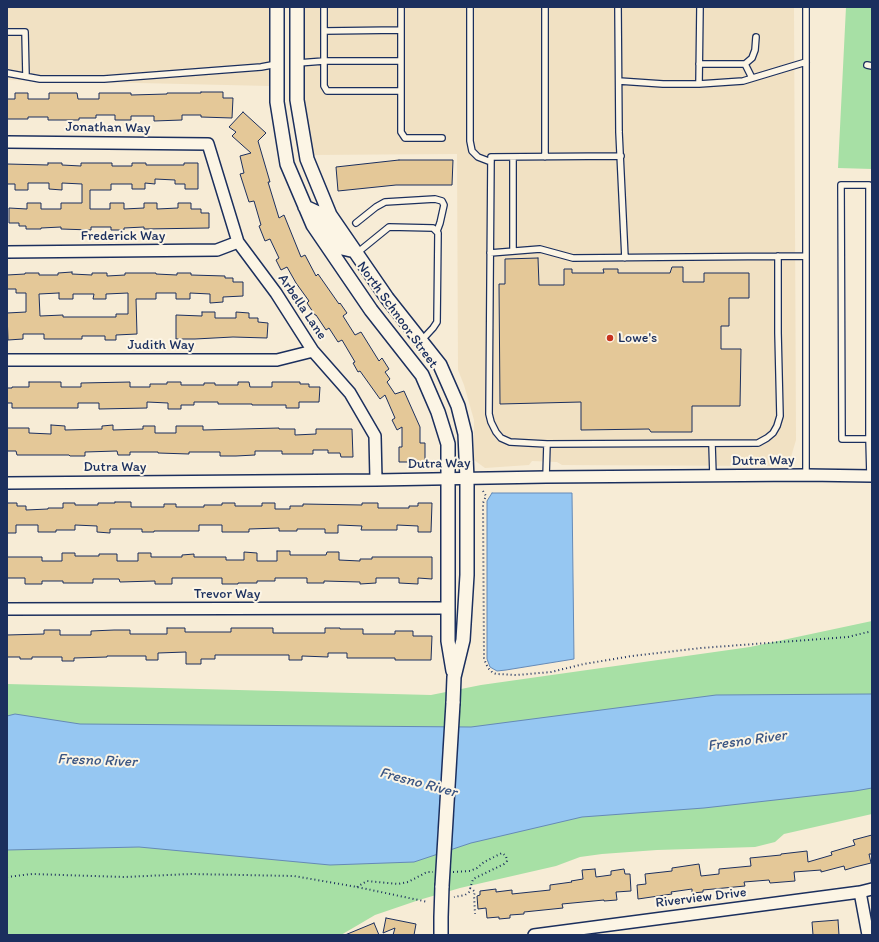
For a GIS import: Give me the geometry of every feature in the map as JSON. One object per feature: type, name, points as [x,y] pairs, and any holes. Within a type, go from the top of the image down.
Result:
[{"type":"street","name":"North Schnoor Street","points":[[277,7],[277,102],[287,164],[313,225],[371,310],[422,375],[438,412],[448,444],[448,641],[454,677]]},
{"type":"street","name":"North Schnoor Street","points":[[295,10],[297,100],[307,159],[330,215],[387,298],[440,365],[458,406],[465,434],[467,479],[467,575],[464,626],[454,677],[442,886],[441,935]]},
{"type":"street","points":[[277,64],[297,63]]},
{"type":"street","name":"Jonathan Way","points":[[7,142],[208,144]]},
{"type":"street","name":"Arbella Lane","points":[[208,144],[238,242],[276,293],[313,351],[350,393],[375,436],[376,480]]},
{"type":"street","points":[[305,207],[318,213],[338,247],[356,252]]},
{"type":"street","name":"Frederick Way","points":[[7,252],[217,250],[238,242]]},
{"type":"street","name":"Judith Way","points":[[7,360],[277,360],[313,351]]},
{"type":"street","name":"Dutra Way","points":[[7,483],[546,477],[871,476]]},
{"type":"street","name":"Trevor Way","points":[[7,609],[448,608]]},
{"type":"street","name":"Riverview Drive","points":[[534,935],[860,892],[872,889]]},
{"type":"street","points":[[860,892],[868,935]]},
{"type":"lane","points":[[324,7],[324,86],[327,91],[401,91]]},
{"type":"lane","points":[[401,7],[401,132],[404,138],[442,138]]},
{"type":"lane","points":[[470,7],[470,141],[472,151],[478,157],[491,162]]},
{"type":"lane","points":[[545,7],[545,157]]},
{"type":"lane","points":[[618,7],[620,132],[625,258]]},
{"type":"lane","points":[[699,84],[700,7]]},
{"type":"lane","points":[[806,7],[806,475]]},
{"type":"lane","points":[[324,31],[401,30]]},
{"type":"lane","points":[[7,32],[25,32],[26,76]]},
{"type":"lane","points":[[699,64],[745,64],[754,54],[756,37]]},
{"type":"lane","points":[[297,63],[324,61],[401,61]]},
{"type":"lane","points":[[619,81],[663,84],[699,84],[743,81],[806,62]]},
{"type":"lane","points":[[7,73],[40,78],[104,78],[261,67],[277,64]]},
{"type":"lane","points":[[745,64],[752,78]]},
{"type":"lane","points":[[621,156],[491,157],[489,414],[491,422],[501,438],[510,442],[547,444],[758,443],[767,438],[773,433],[780,416],[778,256]]},
{"type":"lane","points":[[513,157],[513,251]]},
{"type":"lane","points":[[869,439],[842,439],[841,184],[869,184],[869,439],[871,476]]},
{"type":"lane","points":[[356,223],[376,207],[385,202],[436,199],[442,201],[444,205],[437,231],[437,322],[421,341]]},
{"type":"lane","points":[[356,252],[389,227],[433,228],[437,231]]},
{"type":"lane","points":[[490,253],[540,249],[573,258],[806,256]]},
{"type":"lane","points":[[546,477],[547,444]]},
{"type":"lane","points":[[712,444],[713,476]]},
{"type":"path","points":[[482,491],[486,496],[484,502],[484,658],[489,669],[493,673],[517,675],[551,672],[584,664],[640,655],[701,648],[848,637],[872,632]]},
{"type":"path","points":[[7,877],[32,874],[124,877],[191,874],[294,876],[357,887],[428,902]]},
{"type":"path","points":[[470,888],[475,892],[475,914]]},
{"type":"shaded area","points":[[7,7],[270,7],[270,86],[7,80]]},
{"type":"shaded area","points":[[301,7],[794,7],[796,440],[791,457],[776,466],[562,465],[557,462],[532,461],[529,465],[485,468],[474,460],[474,420],[458,370],[457,154],[310,155],[303,113]]},
{"type":"green space","points":[[846,7],[872,7],[872,169],[838,168]]},
{"type":"green space","points":[[872,621],[872,814],[784,834],[775,842],[755,847],[657,850],[580,857],[556,866],[460,888],[419,900],[375,915],[341,935],[7,935],[7,684],[431,695],[481,685],[750,647]]},
{"type":"water","points":[[492,493],[572,493],[574,659],[497,671],[490,667],[487,659],[487,501]]},
{"type":"water","name":"Fresno River","points":[[872,694],[872,788],[704,808],[582,817],[471,843],[414,862],[330,865],[139,847],[7,850],[7,716],[15,714],[80,724],[471,727],[716,695]]},
{"type":"building","points":[[223,92],[223,98],[233,98],[232,118],[182,115],[182,120],[154,121],[154,116],[131,116],[131,120],[115,120],[115,115],[96,115],[96,118],[79,118],[79,120],[48,120],[48,117],[7,119],[7,99],[15,99],[15,93],[28,93],[28,99],[49,99],[49,93],[77,93],[78,99],[99,99],[99,93],[131,93],[131,95]]},
{"type":"building","points":[[243,112],[266,133],[258,141],[279,218],[284,215],[301,257],[305,255],[316,276],[318,274],[347,313],[343,316],[355,335],[361,332],[379,361],[382,358],[389,369],[385,372],[390,379],[387,382],[395,394],[404,391],[420,427],[420,443],[425,443],[425,462],[399,462],[399,447],[402,447],[402,427],[397,430],[392,420],[395,418],[385,395],[380,399],[360,371],[358,372],[353,363],[355,362],[342,340],[338,342],[329,328],[326,330],[307,303],[309,301],[287,267],[281,270],[276,260],[279,258],[270,239],[265,241],[259,226],[261,225],[254,201],[249,202],[240,174],[244,173],[240,156],[251,153],[232,136],[236,132],[229,127]]},
{"type":"building","points":[[399,160],[453,160],[452,185],[396,185],[338,191],[336,167]]},
{"type":"building","points":[[48,163],[62,163],[62,165],[81,166],[81,163],[112,163],[112,166],[132,166],[132,163],[146,163],[146,165],[184,165],[184,163],[198,163],[198,189],[185,189],[185,184],[175,184],[175,180],[155,179],[155,184],[145,183],[145,189],[132,189],[132,184],[111,184],[111,190],[90,190],[90,209],[110,209],[110,203],[124,203],[124,209],[144,208],[144,203],[157,203],[157,209],[178,208],[178,203],[191,203],[191,209],[201,209],[201,213],[209,213],[209,228],[144,229],[144,227],[111,230],[111,227],[91,227],[91,230],[61,229],[61,227],[26,229],[26,226],[19,226],[19,223],[9,223],[9,208],[27,209],[27,203],[41,203],[41,209],[61,209],[61,203],[82,203],[82,184],[62,183],[62,190],[49,189],[49,183],[28,183],[28,190],[15,190],[15,184],[7,184],[7,164],[48,165]]},
{"type":"building","name":"Lowe's","points":[[538,258],[539,285],[564,285],[564,269],[572,269],[572,273],[604,273],[603,269],[618,269],[618,273],[670,273],[672,267],[683,267],[683,282],[704,282],[704,273],[749,273],[749,298],[729,298],[729,326],[721,326],[721,349],[741,349],[740,406],[692,406],[692,432],[651,432],[649,429],[581,430],[581,402],[500,404],[499,284],[505,284],[505,259]]},
{"type":"building","points":[[72,272],[72,274],[92,275],[92,273],[107,273],[107,276],[125,275],[125,273],[177,275],[177,273],[191,273],[191,275],[225,276],[225,278],[233,278],[233,282],[243,282],[243,296],[223,297],[223,302],[210,303],[210,294],[190,293],[190,299],[176,299],[176,293],[156,293],[156,299],[136,299],[137,334],[116,335],[116,340],[105,340],[105,336],[82,336],[82,339],[44,339],[44,334],[23,334],[23,339],[8,340],[7,313],[26,312],[26,293],[16,293],[16,289],[7,289],[7,275],[39,273],[39,275],[58,275],[58,273]],"holes":[[[59,293],[59,299],[73,299],[73,294],[94,294],[93,299],[106,299],[106,294],[128,293],[128,314],[116,314],[116,317],[63,317],[63,315],[40,316],[39,294]]]},
{"type":"building","points":[[202,312],[215,312],[215,318],[236,318],[236,312],[249,313],[249,318],[258,318],[258,322],[268,323],[267,338],[233,337],[176,339],[176,315],[202,316]]},
{"type":"building","points":[[29,382],[61,382],[61,387],[81,387],[81,383],[130,382],[130,387],[150,387],[150,384],[167,384],[167,382],[181,382],[181,385],[204,385],[204,383],[215,383],[215,385],[238,385],[238,382],[249,382],[250,387],[272,387],[272,382],[300,382],[300,384],[309,384],[309,387],[320,387],[319,402],[299,402],[299,408],[286,408],[286,405],[218,404],[218,402],[194,402],[194,405],[181,405],[181,409],[168,409],[168,403],[147,402],[147,408],[99,409],[99,403],[78,403],[78,408],[12,408],[12,403],[7,403],[7,388],[29,387]]},
{"type":"building","points":[[51,425],[65,426],[65,430],[102,429],[102,426],[113,425],[113,430],[143,429],[143,426],[155,426],[155,433],[176,433],[176,426],[203,426],[203,430],[279,428],[295,429],[295,435],[316,434],[316,429],[352,429],[353,457],[341,457],[340,453],[328,453],[328,450],[313,450],[313,454],[282,454],[282,451],[255,451],[255,455],[236,456],[220,456],[220,452],[189,452],[189,454],[130,452],[130,455],[118,455],[117,451],[85,452],[85,456],[17,455],[16,451],[7,451],[7,428],[29,428],[29,433],[51,434]]},
{"type":"building","points":[[131,502],[131,507],[164,507],[164,504],[176,504],[176,507],[204,507],[204,505],[222,505],[222,503],[235,503],[235,506],[262,506],[262,503],[275,503],[275,509],[290,509],[290,506],[303,506],[303,504],[362,505],[362,503],[378,503],[378,508],[409,508],[409,506],[418,506],[418,503],[432,503],[431,532],[418,532],[418,526],[397,525],[397,530],[361,530],[362,526],[338,525],[338,533],[325,533],[325,529],[297,529],[297,531],[279,531],[279,528],[249,529],[249,532],[222,532],[222,525],[199,525],[199,531],[142,532],[142,529],[110,529],[110,533],[97,532],[97,526],[75,525],[75,530],[38,532],[38,525],[16,525],[16,533],[7,533],[7,503],[17,503],[17,506],[26,506],[26,510],[63,508],[63,503],[75,503],[75,505],[98,505],[98,503]]},
{"type":"building","points":[[277,551],[290,551],[290,555],[326,555],[327,552],[339,552],[339,560],[360,561],[360,559],[372,559],[372,557],[432,557],[432,579],[418,578],[418,584],[399,583],[399,578],[376,578],[376,583],[360,584],[360,582],[324,581],[324,583],[307,583],[307,578],[275,578],[275,581],[222,584],[222,578],[172,578],[172,584],[155,584],[155,581],[120,582],[119,579],[93,579],[93,583],[42,581],[42,584],[25,584],[25,578],[7,578],[7,557],[42,557],[42,561],[62,561],[62,553],[75,553],[75,556],[117,554],[117,561],[138,561],[138,553],[151,553],[151,557],[182,557],[182,555],[194,554],[194,557],[226,557],[226,560],[244,560],[244,552],[257,553],[257,561],[277,561]]},
{"type":"building","points":[[167,628],[185,628],[185,632],[231,632],[231,628],[273,628],[273,633],[325,633],[325,628],[363,629],[363,634],[395,634],[395,631],[413,631],[413,636],[432,636],[431,660],[347,658],[347,653],[328,653],[328,657],[302,656],[302,660],[289,660],[289,655],[215,655],[215,659],[201,659],[201,664],[186,664],[186,652],[158,653],[158,660],[146,660],[146,656],[74,658],[74,661],[62,661],[62,657],[32,657],[32,659],[20,659],[20,657],[7,657],[7,635],[44,634],[44,630],[60,630],[60,635],[91,635],[91,631],[114,630],[130,630],[130,634],[167,634]]},
{"type":"building","points":[[872,835],[872,854],[869,854],[871,863],[845,870],[844,866],[821,872],[821,870],[794,872],[795,881],[770,883],[769,880],[744,882],[745,886],[703,890],[703,892],[692,893],[692,889],[671,892],[672,894],[638,899],[637,885],[646,884],[645,874],[672,871],[672,868],[699,864],[701,876],[719,874],[719,869],[751,866],[750,858],[807,851],[808,862],[832,855],[831,852],[855,845],[853,840]]},
{"type":"building","points":[[595,869],[596,877],[611,875],[611,871],[624,869],[625,874],[630,874],[631,891],[616,892],[617,900],[562,904],[563,908],[524,912],[524,914],[510,915],[510,918],[487,918],[486,908],[478,909],[477,896],[480,895],[480,891],[496,889],[496,892],[512,890],[512,894],[550,890],[550,885],[583,879],[582,870]]},
{"type":"building","points":[[386,918],[416,924],[414,935],[393,935],[395,928],[383,933]]},
{"type":"building","points":[[838,920],[839,935],[813,935],[812,922]]},
{"type":"building","points":[[374,923],[379,935],[345,935]]},
{"type":"place","name":"Lowe's","points":[[610,338]]}]
